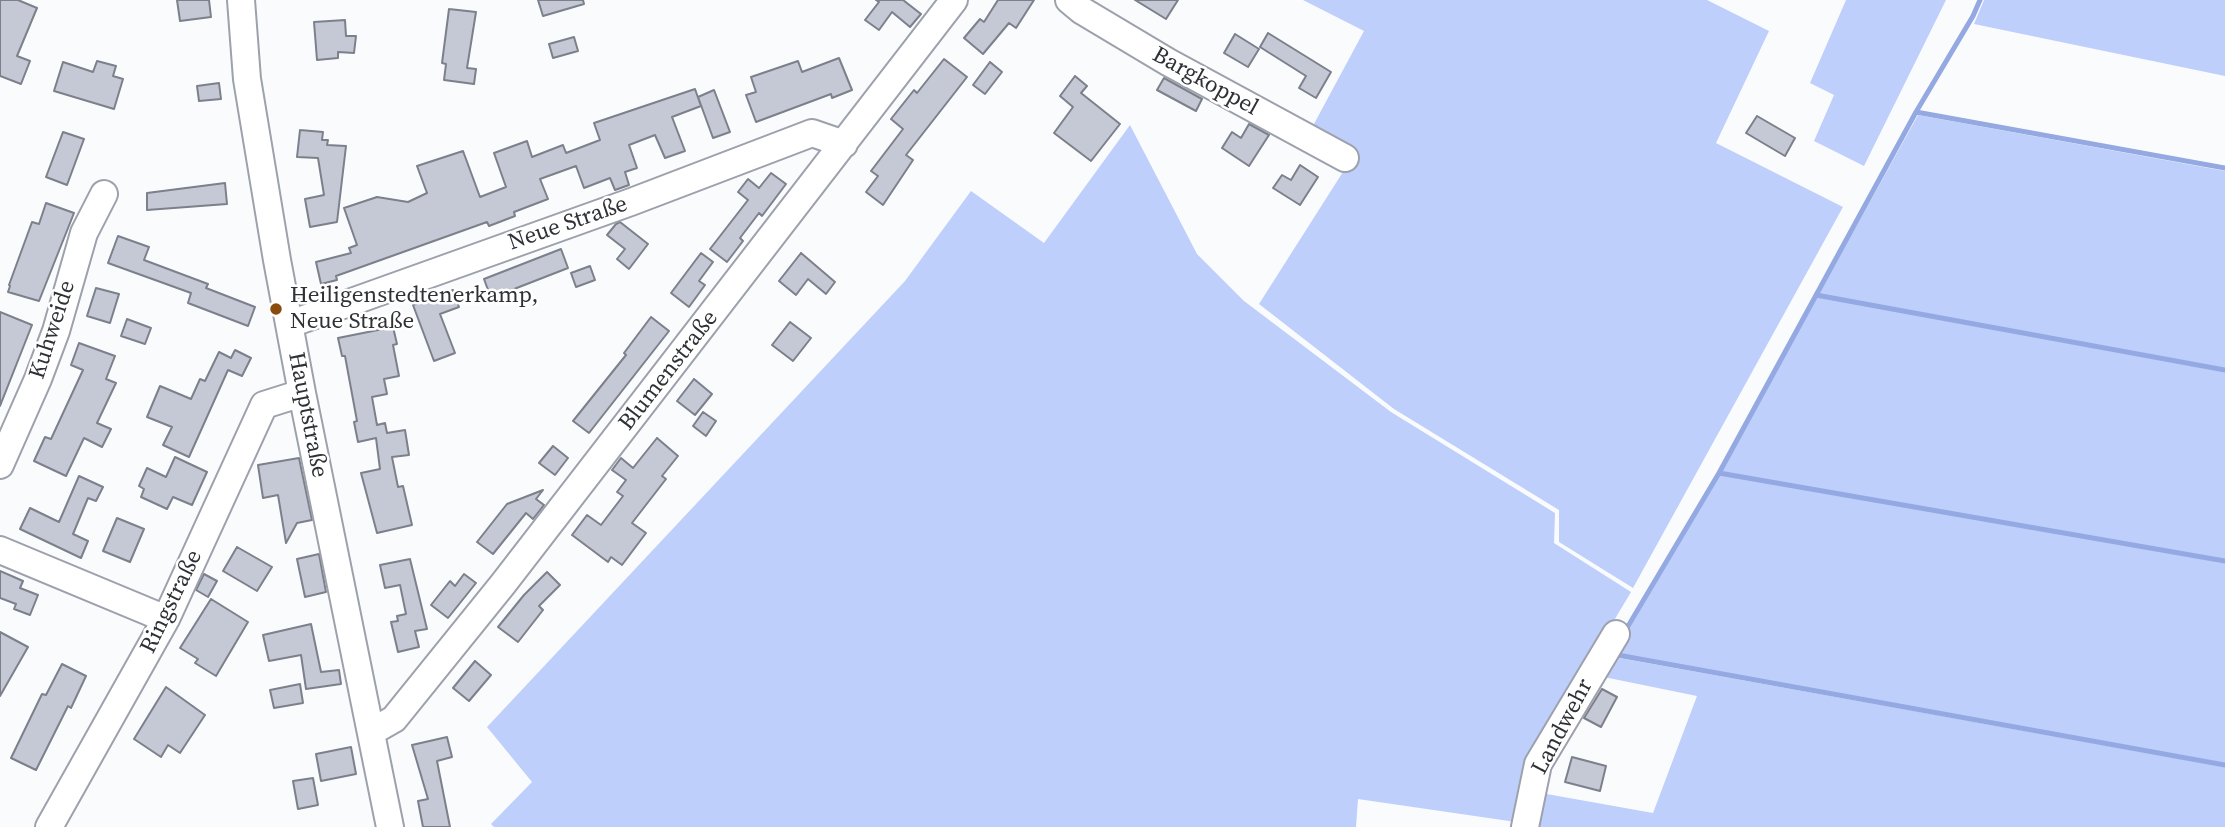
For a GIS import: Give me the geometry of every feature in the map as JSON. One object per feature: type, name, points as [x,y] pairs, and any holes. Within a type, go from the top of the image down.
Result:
[{"type":"street","name":"Hauptstraße","points":[[241,0],[247,79],[302,393],[373,731],[390,827]]},
{"type":"street","name":"Blumenstraße","points":[[373,731],[394,719],[449,652],[954,0]]},
{"type":"street","name":"Bargkoppel","points":[[1069,0],[1167,62],[1345,158]]},
{"type":"street","name":"Neue Straße","points":[[290,324],[631,202],[812,133],[844,144]]},
{"type":"street","name":"Kuhweide","points":[[0,465],[56,331],[84,233],[104,194]]},
{"type":"street","name":"Ringstraße","points":[[49,827],[166,619],[264,405],[302,393]]},
{"type":"street","points":[[0,551],[166,619]]},
{"type":"street","name":"Landwehr","points":[[1525,827],[1538,764],[1616,634]]},
{"type":"shaded area","points":[[1303,0],[1707,0],[1769,31],[1716,143],[1843,207],[1633,588],[1559,542],[1559,510],[1394,409],[1259,304],[1348,164],[1308,135],[1364,31]]},
{"type":"shaded area","points":[[1846,0],[1946,0],[1864,166],[1814,141],[1834,95],[1810,83]]},
{"type":"shaded area","points":[[1984,0],[2225,0],[2225,76],[1974,24]]},
{"type":"shaded area","points":[[1918,115],[2225,171],[2225,368],[1819,294]]},
{"type":"shaded area","points":[[1130,125],[1197,254],[1244,301],[1391,412],[1555,513],[1554,543],[1631,592],[1531,760],[1516,822],[1358,799],[1356,827],[494,827],[491,824],[532,782],[487,727],[905,281],[971,191],[1044,243]]},
{"type":"shaded area","points":[[1817,297],[2225,372],[2225,560],[1721,472]]},
{"type":"shaded area","points":[[1720,475],[2225,563],[2225,763],[1615,653]]},
{"type":"shaded area","points":[[1608,656],[2225,767],[2225,827],[1534,827],[1541,793],[1653,813],[1697,696],[1594,675]]},
{"type":"building","points":[[0,0],[18,0],[37,8],[17,56],[30,61],[21,84],[0,76]]},
{"type":"building","points":[[177,0],[209,0],[211,17],[180,21]]},
{"type":"building","points":[[538,0],[583,0],[584,4],[543,16]]},
{"type":"building","points":[[876,0],[903,0],[921,14],[910,27],[892,12],[879,30],[865,20],[879,2]]},
{"type":"building","points":[[998,0],[1034,0],[1016,28],[1009,23],[983,54],[964,38],[980,19],[984,22]]},
{"type":"building","points":[[1135,0],[1178,0],[1166,19]]},
{"type":"building","points":[[449,9],[476,12],[467,68],[476,69],[474,84],[444,80],[446,64],[442,63]]},
{"type":"building","points":[[345,20],[346,36],[356,36],[354,53],[338,52],[338,58],[317,60],[314,22]]},
{"type":"building","points":[[1268,33],[1331,72],[1316,98],[1299,88],[1306,76],[1260,47]]},
{"type":"building","points":[[1235,34],[1259,49],[1248,67],[1224,53]]},
{"type":"building","points":[[574,37],[578,51],[553,58],[549,44]]},
{"type":"building","points":[[839,58],[852,90],[832,98],[831,94],[756,122],[746,95],[756,92],[751,77],[798,61],[802,72]]},
{"type":"building","points":[[944,59],[967,77],[906,155],[913,160],[883,205],[866,192],[878,176],[871,171],[903,129],[891,119],[914,90],[917,93]]},
{"type":"building","points":[[97,61],[116,66],[113,76],[123,79],[114,109],[54,91],[63,62],[93,72]]},
{"type":"building","points":[[990,62],[1002,72],[985,94],[973,85]]},
{"type":"building","points":[[1075,76],[1087,86],[1081,93],[1120,124],[1091,161],[1054,133],[1073,107],[1060,96]]},
{"type":"building","points":[[1164,78],[1202,99],[1196,111],[1157,90]]},
{"type":"building","points":[[219,83],[221,99],[199,101],[197,86]]},
{"type":"building","points":[[695,89],[701,106],[672,117],[685,151],[665,158],[655,135],[629,145],[637,168],[625,172],[629,185],[615,190],[610,178],[584,188],[576,166],[540,179],[548,199],[514,212],[515,216],[489,226],[487,222],[336,276],[337,280],[321,284],[316,262],[351,253],[349,248],[357,245],[344,208],[377,197],[408,202],[427,193],[417,166],[463,151],[480,197],[506,187],[494,153],[527,141],[532,157],[563,145],[566,153],[600,140],[594,123]]},
{"type":"building","points":[[714,90],[730,132],[713,138],[698,97]]},
{"type":"building","points":[[1757,116],[1795,138],[1785,156],[1746,133]]},
{"type":"building","points":[[1249,124],[1269,135],[1249,166],[1222,148],[1232,132],[1241,138]]},
{"type":"building","points":[[300,130],[323,132],[322,140],[328,140],[327,145],[346,146],[337,222],[310,227],[305,199],[324,195],[318,158],[297,157]]},
{"type":"building","points":[[63,132],[84,139],[67,185],[46,177]]},
{"type":"building","points":[[1300,165],[1318,177],[1300,205],[1273,188],[1282,175],[1291,180]]},
{"type":"building","points":[[771,173],[786,184],[762,216],[759,213],[740,238],[743,241],[727,262],[710,249],[748,200],[738,192],[748,179],[759,188]]},
{"type":"building","points":[[225,183],[227,204],[147,210],[147,193]]},
{"type":"building","points":[[46,203],[74,213],[39,301],[8,292],[32,222],[39,224]]},
{"type":"building","points":[[620,222],[648,244],[629,269],[617,259],[625,249],[607,235]]},
{"type":"building","points":[[118,236],[149,247],[144,260],[208,284],[206,288],[255,307],[248,326],[188,303],[191,293],[108,263]]},
{"type":"building","points":[[561,249],[568,268],[491,298],[484,279]]},
{"type":"building","points":[[701,253],[713,262],[699,281],[705,285],[689,307],[671,293]]},
{"type":"building","points":[[801,253],[835,282],[826,294],[808,279],[796,295],[779,281]]},
{"type":"building","points":[[590,266],[595,280],[576,287],[571,273]]},
{"type":"building","points":[[96,288],[119,294],[110,323],[87,316]]},
{"type":"building","points":[[453,290],[459,307],[440,314],[455,353],[434,361],[413,305]]},
{"type":"building","points":[[0,312],[32,325],[0,406]]},
{"type":"building","points":[[651,317],[669,331],[589,433],[573,421],[626,355],[624,353]]},
{"type":"building","points":[[127,319],[151,328],[145,344],[121,336]]},
{"type":"building","points":[[790,322],[811,338],[793,361],[772,345]]},
{"type":"building","points":[[393,327],[397,344],[393,345],[399,376],[384,379],[387,394],[372,397],[377,425],[385,423],[387,433],[405,430],[409,455],[392,457],[398,487],[403,486],[412,525],[377,533],[361,473],[380,469],[376,438],[358,442],[354,422],[357,421],[345,356],[342,356],[338,338]]},
{"type":"building","points":[[79,343],[115,356],[106,379],[116,383],[97,423],[111,429],[102,447],[84,438],[66,476],[34,461],[45,437],[51,439],[83,370],[71,365]]},
{"type":"building","points":[[235,350],[251,358],[242,376],[228,370],[189,457],[163,445],[172,427],[147,417],[160,386],[191,399],[200,379],[205,381],[219,352],[231,358]]},
{"type":"building","points":[[694,379],[712,394],[695,415],[677,401]]},
{"type":"building","points":[[703,412],[716,421],[706,436],[693,426]]},
{"type":"building","points":[[657,438],[678,456],[662,476],[666,479],[632,523],[646,533],[622,565],[611,557],[608,562],[572,535],[587,515],[601,525],[623,496],[617,492],[626,480],[612,470],[621,458],[633,468]]},
{"type":"building","points":[[553,446],[568,458],[555,475],[539,463]]},
{"type":"building","points":[[175,457],[207,472],[192,505],[173,497],[167,509],[141,497],[144,489],[139,486],[147,468],[166,477]]},
{"type":"building","points":[[299,458],[312,520],[297,523],[286,543],[278,495],[263,498],[258,465]]},
{"type":"building","points":[[79,476],[103,487],[96,501],[88,498],[73,534],[88,541],[81,558],[20,529],[30,508],[59,522]]},
{"type":"building","points":[[543,490],[536,499],[544,505],[533,519],[526,513],[493,554],[477,542],[507,504]]},
{"type":"building","points":[[117,518],[144,529],[130,562],[103,551]]},
{"type":"building","points":[[237,547],[272,567],[257,591],[223,571]]},
{"type":"building","points":[[319,554],[326,592],[305,597],[297,559]]},
{"type":"building","points":[[410,559],[427,629],[415,631],[419,647],[398,652],[391,622],[398,621],[397,616],[406,614],[400,585],[385,588],[380,565]]},
{"type":"building","points":[[0,571],[23,581],[20,588],[38,595],[30,615],[14,609],[16,604],[0,598]]},
{"type":"building","points":[[547,572],[560,585],[539,606],[543,610],[518,642],[498,627]]},
{"type":"building","points":[[204,574],[217,581],[208,597],[196,590]]},
{"type":"building","points":[[464,574],[476,583],[448,618],[431,605],[450,581],[455,586]]},
{"type":"building","points":[[211,599],[248,622],[216,676],[195,663],[198,659],[180,648]]},
{"type":"building","points":[[311,624],[321,672],[339,670],[341,684],[306,689],[301,655],[269,661],[263,635]]},
{"type":"building","points":[[0,632],[28,647],[0,696]]},
{"type":"building","points":[[475,661],[491,675],[469,701],[453,688]]},
{"type":"building","points":[[62,664],[86,676],[36,770],[11,758],[42,694],[46,695]]},
{"type":"building","points":[[300,684],[303,703],[274,708],[270,690]]},
{"type":"building","points":[[166,687],[205,715],[180,753],[168,745],[161,757],[134,739]]},
{"type":"building","points":[[1602,689],[1617,697],[1601,727],[1584,718]]},
{"type":"building","points":[[447,737],[452,757],[437,761],[450,827],[423,827],[418,801],[428,799],[412,745]]},
{"type":"building","points":[[351,747],[356,774],[321,781],[316,754]]},
{"type":"building","points":[[1572,757],[1606,766],[1600,791],[1565,782]]},
{"type":"building","points":[[313,778],[318,805],[298,809],[293,781]]},
{"type":"waterway","points":[[1624,633],[1719,473],[1980,0]]},
{"type":"waterway","points":[[1916,112],[2225,168]]},
{"type":"waterway","points":[[1816,295],[2225,370]]},
{"type":"waterway","points":[[1719,473],[2225,561]]},
{"type":"waterway","points":[[1612,654],[2225,765]]},
{"type":"place","name":"Heiligenstedtenerkamp, Neue Straße","points":[[276,309]]}]
